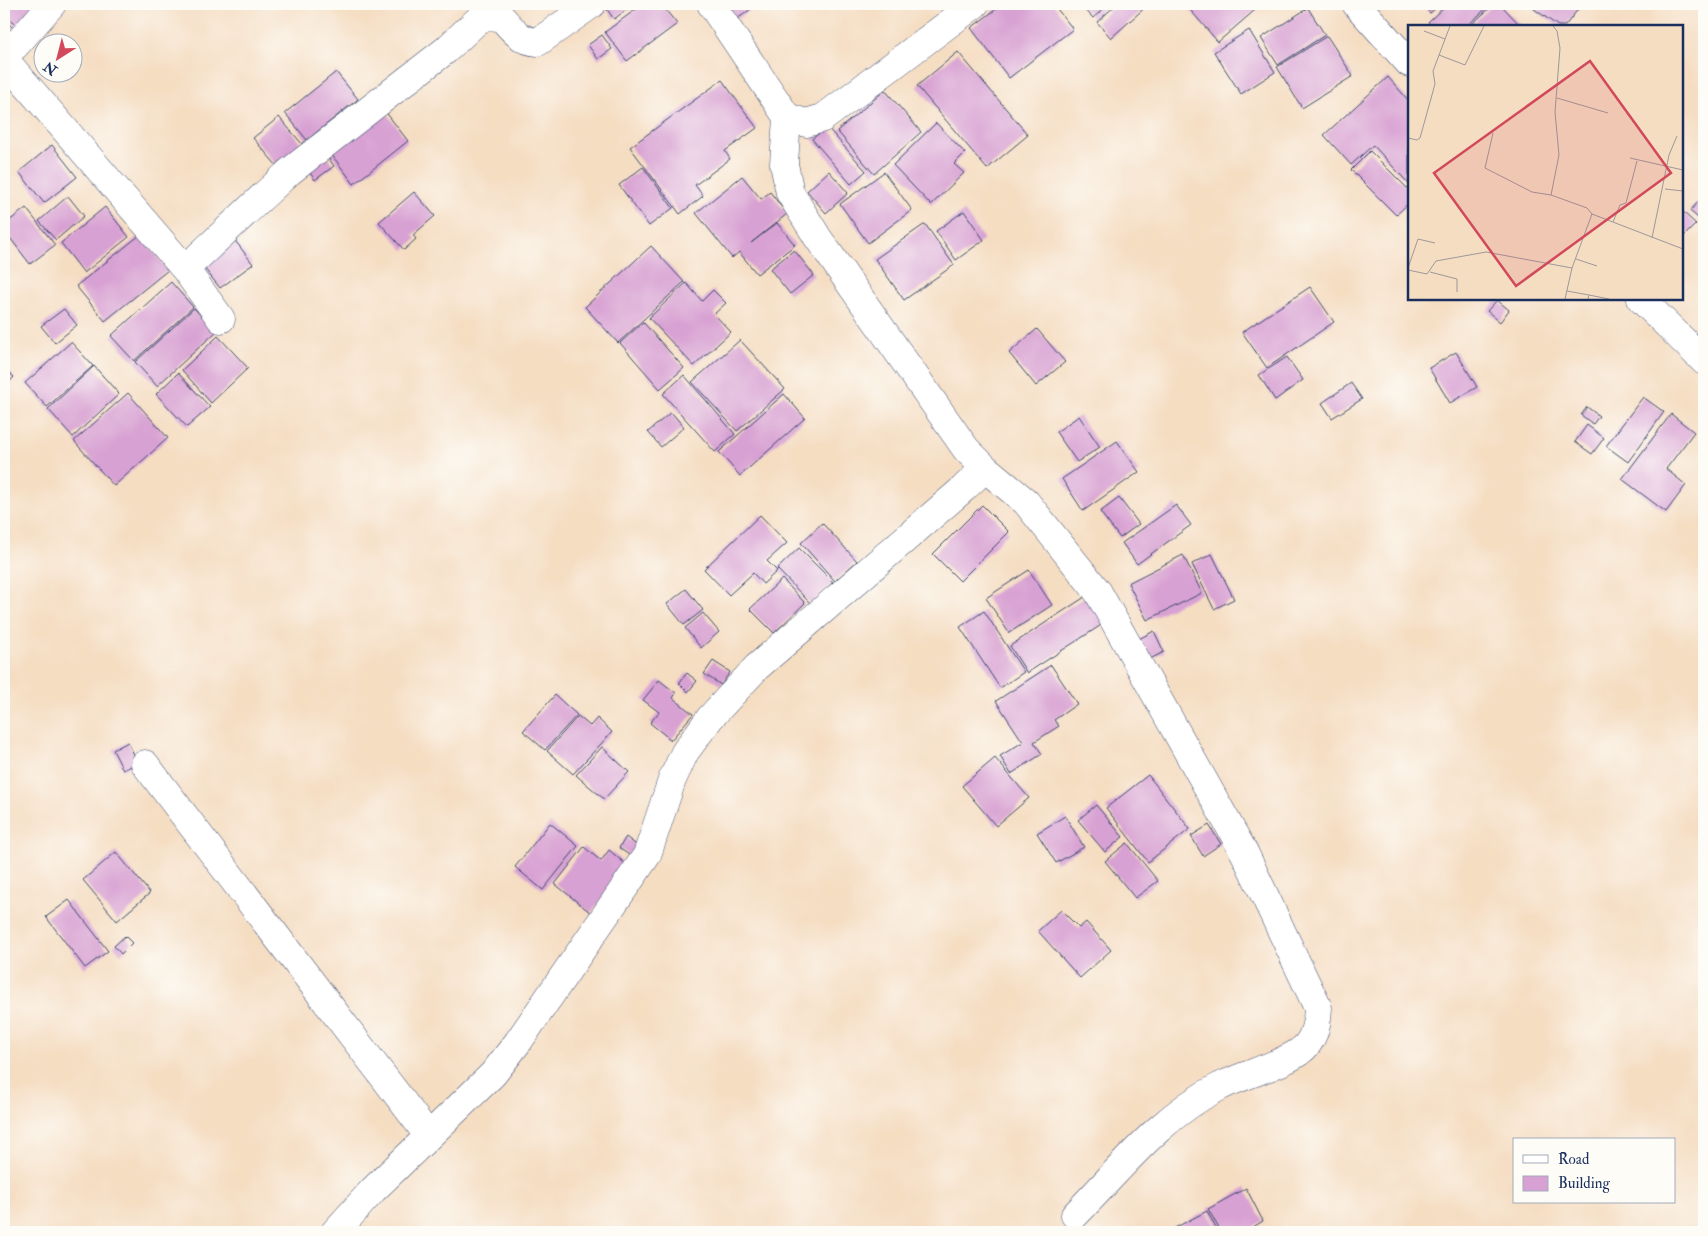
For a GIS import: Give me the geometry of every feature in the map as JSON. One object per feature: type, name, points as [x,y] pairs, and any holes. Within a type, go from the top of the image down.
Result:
[{"type":"street","points":[[4,51],[15,46],[52,4]]},
{"type":"street","points":[[186,269],[289,172],[446,50],[478,20],[491,16],[502,18],[515,33],[527,42],[538,42],[592,4]]},
{"type":"street","points":[[711,4],[787,117],[784,164],[790,193],[818,238],[966,450],[984,468],[1026,502],[1098,592],[1244,854],[1318,1008],[1317,1026],[1310,1041],[1299,1052],[1218,1087],[1166,1121],[1075,1215]]},
{"type":"street","points":[[787,117],[806,123],[823,118],[975,4]]},
{"type":"street","points":[[1356,4],[1408,61]]},
{"type":"street","points":[[4,59],[186,269],[220,319]]},
{"type":"street","points":[[1642,300],[1704,361]]},
{"type":"street","points":[[335,1232],[373,1190],[493,1074],[557,988],[647,855],[672,780],[685,752],[710,718],[764,661],[963,490],[984,468]]},
{"type":"street","points":[[145,764],[428,1136]]},
{"type":"building","points":[[4,4],[42,4],[19,29],[4,14]]},
{"type":"building","points":[[603,4],[634,4],[614,19]]},
{"type":"building","points":[[643,4],[661,4],[677,24],[627,61],[605,32]]},
{"type":"building","points":[[727,4],[758,4],[737,19]]},
{"type":"building","points":[[1003,4],[1053,4],[1073,29],[1009,78],[971,28]]},
{"type":"building","points":[[1080,4],[1109,4],[1093,18]]},
{"type":"building","points":[[1117,4],[1149,4],[1111,38],[1097,22]]},
{"type":"building","points":[[1185,4],[1262,4],[1218,42]]},
{"type":"building","points":[[1422,4],[1441,4],[1430,13]]},
{"type":"building","points":[[1447,4],[1491,4],[1468,25],[1431,25],[1428,22]]},
{"type":"building","points":[[1494,4],[1500,4],[1520,25],[1471,25]]},
{"type":"building","points":[[1538,4],[1582,4],[1566,25],[1557,25],[1534,9]]},
{"type":"building","points":[[1308,8],[1325,35],[1278,65],[1261,38]]},
{"type":"building","points":[[4,19],[14,29],[4,40]]},
{"type":"building","points":[[1249,30],[1275,72],[1241,94],[1214,52]]},
{"type":"building","points":[[602,35],[612,49],[598,59],[588,45]]},
{"type":"building","points":[[1327,36],[1353,76],[1302,108],[1277,67]]},
{"type":"building","points":[[958,52],[1028,135],[987,169],[917,86]]},
{"type":"building","points":[[336,72],[358,99],[307,140],[285,113]]},
{"type":"building","points":[[1388,77],[1408,100],[1408,183],[1373,145],[1351,165],[1324,135]]},
{"type":"building","points":[[722,80],[757,128],[725,151],[730,159],[695,185],[703,196],[680,214],[630,147]]},
{"type":"building","points":[[885,90],[921,132],[874,174],[837,131]]},
{"type":"building","points":[[385,111],[408,141],[354,184],[331,154]]},
{"type":"building","points":[[279,117],[303,145],[277,166],[253,138]]},
{"type":"building","points":[[936,123],[965,153],[954,164],[964,173],[931,205],[893,165]]},
{"type":"building","points":[[827,127],[866,171],[851,184],[812,139]]},
{"type":"building","points":[[52,145],[77,177],[44,203],[19,172]]},
{"type":"building","points":[[1370,151],[1408,189],[1408,204],[1396,215],[1351,170]]},
{"type":"building","points":[[324,152],[334,166],[315,180],[305,166]]},
{"type":"building","points":[[643,167],[673,208],[649,226],[619,185]]},
{"type":"building","points":[[829,171],[848,193],[826,213],[807,191]]},
{"type":"building","points":[[884,172],[912,210],[868,243],[840,204]]},
{"type":"building","points":[[742,176],[761,199],[770,192],[787,214],[751,243],[777,223],[795,245],[757,274],[739,252],[732,258],[696,213]]},
{"type":"building","points":[[414,192],[435,216],[413,235],[416,239],[404,250],[379,222]]},
{"type":"building","points":[[1704,195],[1704,223],[1690,211]]},
{"type":"building","points":[[68,196],[84,216],[56,240],[39,221]]},
{"type":"building","points":[[105,207],[129,237],[84,273],[61,243]]},
{"type":"building","points":[[26,208],[55,245],[30,264],[4,230],[4,225]]},
{"type":"building","points":[[964,211],[984,240],[956,260],[936,231]]},
{"type":"building","points":[[1683,212],[1696,224],[1683,237]]},
{"type":"building","points":[[925,224],[954,265],[904,300],[875,259]]},
{"type":"building","points":[[140,235],[168,270],[105,321],[76,286]]},
{"type":"building","points":[[233,238],[253,264],[220,288],[200,263]]},
{"type":"building","points":[[651,246],[684,282],[618,343],[585,307]]},
{"type":"building","points":[[794,250],[814,275],[790,294],[770,269]]},
{"type":"building","points":[[171,282],[193,307],[134,361],[111,336]]},
{"type":"building","points":[[686,283],[702,301],[713,290],[726,303],[714,314],[731,332],[694,366],[649,318]]},
{"type":"building","points":[[1310,287],[1334,322],[1267,368],[1242,332]]},
{"type":"building","points":[[1497,300],[1509,310],[1500,322],[1487,311]]},
{"type":"building","points":[[194,308],[216,332],[157,386],[135,362]]},
{"type":"building","points":[[64,309],[77,325],[55,343],[41,326]]},
{"type":"building","points":[[643,322],[684,368],[660,389],[620,343]]},
{"type":"building","points":[[1037,329],[1065,362],[1036,386],[1009,353]]},
{"type":"building","points":[[218,336],[248,368],[211,403],[182,370]]},
{"type":"building","points":[[740,340],[785,389],[737,431],[692,382]]},
{"type":"building","points":[[71,342],[93,366],[47,407],[25,383]]},
{"type":"building","points":[[1456,352],[1477,387],[1450,403],[1429,368]]},
{"type":"building","points":[[1287,357],[1303,380],[1275,400],[1259,375]]},
{"type":"building","points":[[94,366],[119,394],[73,437],[48,409]]},
{"type":"building","points":[[4,368],[14,377],[4,388]]},
{"type":"building","points":[[178,373],[210,407],[187,427],[156,394]]},
{"type":"building","points":[[684,375],[735,434],[715,452],[663,394]]},
{"type":"building","points":[[1351,383],[1362,399],[1332,418],[1322,403]]},
{"type":"building","points":[[128,393],[168,438],[114,486],[74,441]]},
{"type":"building","points":[[784,394],[805,418],[740,476],[719,452]]},
{"type":"building","points":[[1643,397],[1664,412],[1628,462],[1606,446]]},
{"type":"building","points":[[1587,407],[1599,416],[1593,424],[1581,415]]},
{"type":"building","points":[[671,412],[684,427],[661,447],[648,432]]},
{"type":"building","points":[[1671,414],[1694,432],[1666,469],[1686,485],[1666,512],[1622,479]]},
{"type":"building","points":[[1079,416],[1100,447],[1077,462],[1056,432]]},
{"type":"building","points":[[1587,425],[1604,438],[1592,454],[1575,442]]},
{"type":"building","points":[[1117,441],[1139,472],[1083,511],[1062,479]]},
{"type":"building","points":[[1119,498],[1139,524],[1120,538],[1100,512]]},
{"type":"building","points":[[982,505],[1009,532],[960,581],[933,554]]},
{"type":"building","points":[[1176,505],[1191,525],[1137,564],[1122,543]]},
{"type":"building","points":[[760,515],[787,543],[767,561],[777,571],[763,584],[753,573],[729,595],[704,569]]},
{"type":"building","points":[[822,523],[857,561],[835,581],[801,543]]},
{"type":"building","points":[[799,548],[833,582],[811,604],[777,569]]},
{"type":"building","points":[[1212,554],[1234,599],[1214,609],[1192,564]]},
{"type":"building","points":[[1183,555],[1202,593],[1147,620],[1128,583]]},
{"type":"building","points":[[1029,570],[1052,605],[1009,633],[986,598]]},
{"type":"building","points":[[782,579],[805,603],[774,633],[750,609]]},
{"type":"building","points":[[686,589],[703,610],[684,625],[667,604]]},
{"type":"building","points":[[1091,593],[1109,620],[1027,673],[1010,646]]},
{"type":"building","points":[[984,611],[1024,672],[1000,688],[960,627]]},
{"type":"building","points":[[703,613],[719,632],[701,648],[685,628]]},
{"type":"building","points":[[1154,631],[1164,652],[1148,660],[1137,640]]},
{"type":"building","points":[[713,661],[730,672],[721,685],[704,674]]},
{"type":"building","points":[[1051,665],[1077,704],[1054,720],[1059,726],[1034,742],[1042,754],[1011,774],[1000,756],[1023,742],[996,701]]},
{"type":"building","points":[[687,673],[697,681],[688,692],[679,683]]},
{"type":"building","points":[[659,680],[676,693],[673,698],[693,714],[671,740],[650,723],[659,712],[643,700]]},
{"type":"building","points":[[555,695],[577,715],[545,750],[523,731]]},
{"type":"building","points":[[578,716],[590,726],[597,718],[612,732],[573,774],[547,751]]},
{"type":"building","points":[[128,742],[138,763],[123,770],[113,750]]},
{"type":"building","points":[[602,747],[629,772],[604,799],[576,775]]},
{"type":"building","points":[[995,758],[1029,798],[996,826],[962,786]]},
{"type":"building","points":[[1148,775],[1190,829],[1148,862],[1106,808]]},
{"type":"building","points":[[1096,805],[1123,837],[1105,852],[1078,820]]},
{"type":"building","points":[[1065,816],[1084,847],[1056,863],[1037,833]]},
{"type":"building","points":[[550,823],[578,846],[543,890],[515,867]]},
{"type":"building","points":[[1209,825],[1221,844],[1203,856],[1191,836]]},
{"type":"building","points":[[626,837],[639,847],[632,857],[619,848]]},
{"type":"building","points":[[1127,843],[1158,881],[1135,898],[1105,861]]},
{"type":"building","points":[[584,847],[601,861],[609,850],[628,866],[591,913],[555,884]]},
{"type":"building","points":[[116,852],[150,893],[117,921],[83,880]]},
{"type":"building","points":[[69,900],[108,951],[85,968],[46,917]]},
{"type":"building","points":[[1061,910],[1079,928],[1086,922],[1111,950],[1080,978],[1038,931]]},
{"type":"building","points":[[125,936],[132,943],[121,954],[114,946]]},
{"type":"building","points":[[1246,1188],[1263,1221],[1245,1232],[1221,1232],[1208,1209]]},
{"type":"building","points":[[1207,1211],[1218,1232],[1167,1232]]}]
